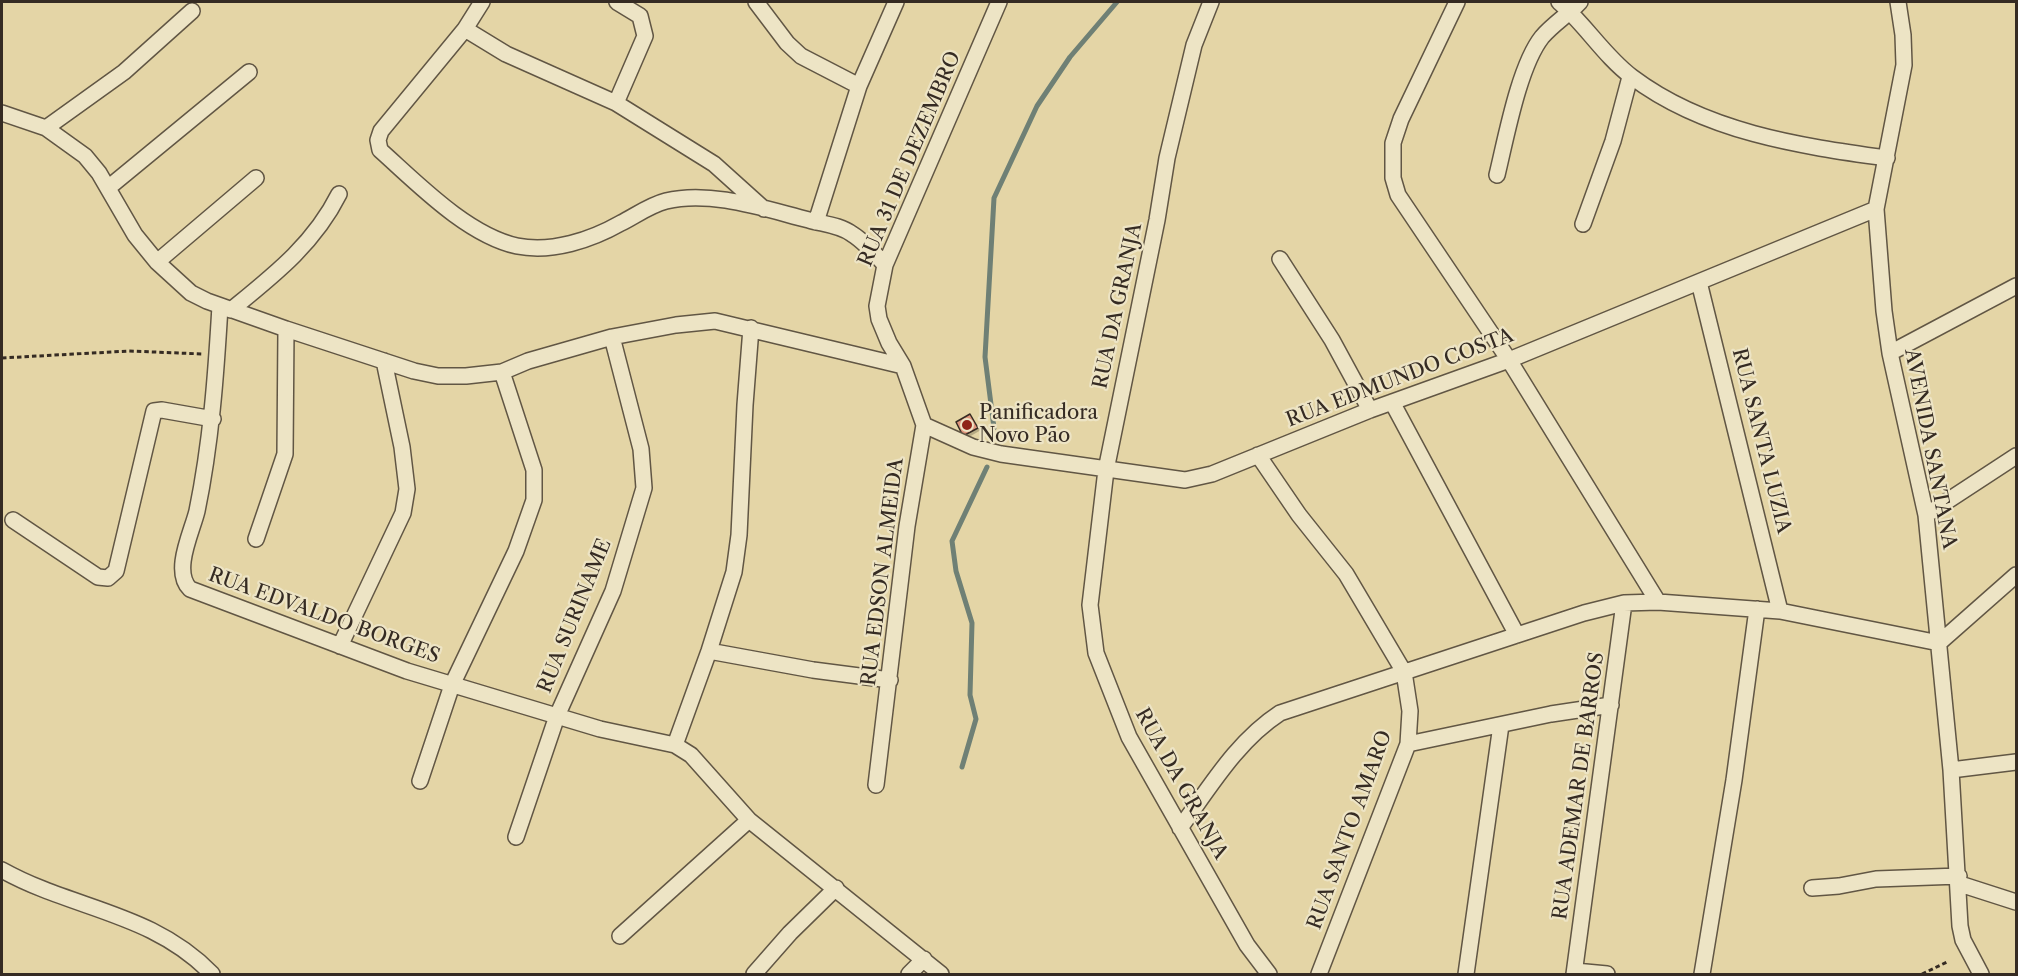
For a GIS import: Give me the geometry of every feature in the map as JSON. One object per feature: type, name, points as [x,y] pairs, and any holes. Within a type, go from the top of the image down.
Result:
[{"type":"street","points":[[482,2],[465,29],[381,131],[378,140],[380,150],[439,202],[479,229],[518,246],[561,245],[597,236],[665,201],[706,199],[764,209],[851,232],[885,265]]},
{"type":"street","points":[[616,104],[645,36],[640,16],[617,2]]},
{"type":"street","points":[[758,2],[787,43],[801,56],[859,86]]},
{"type":"street","points":[[816,222],[859,86],[896,2]]},
{"type":"street","name":"RUA 31 DE DEZEMBRO","points":[[903,366],[882,329],[877,306],[885,265],[999,2]]},
{"type":"street","name":"RUA DA GRANJA","points":[[1211,2],[1194,45],[1167,158],[1157,220],[1106,470],[1090,605],[1096,653],[1129,737],[1246,945],[1269,975]]},
{"type":"street","points":[[1457,2],[1401,119],[1393,143],[1393,178],[1398,195],[1509,360],[1658,602]]},
{"type":"street","points":[[1559,2],[1575,7],[1630,76],[1688,110],[1770,140],[1887,158]]},
{"type":"street","name":"AVENIDA SANTANA","points":[[1898,2],[1903,35],[1904,65],[1876,209],[1884,311],[1890,353],[1926,515],[1940,643],[1963,940],[1981,975]]},
{"type":"street","points":[[1497,175],[1515,102],[1533,53],[1541,39],[1575,7]]},
{"type":"street","points":[[46,129],[124,72],[192,11]]},
{"type":"street","points":[[465,29],[506,54],[616,104],[705,158],[734,179],[764,209]]},
{"type":"street","points":[[108,188],[249,72]]},
{"type":"street","points":[[1583,224],[1613,141],[1630,76]]},
{"type":"street","points":[[2,113],[46,129],[85,156],[108,188],[135,235],[157,262],[191,292],[226,308],[384,361],[438,376],[502,372],[528,361],[612,337],[700,322],[723,322],[903,366]]},
{"type":"street","points":[[157,262],[256,177]]},
{"type":"street","points":[[226,308],[304,247],[328,216],[339,194]]},
{"type":"street","name":"RUA EDMUNDO COSTA","points":[[924,425],[986,451],[1185,480],[1231,468],[1370,410],[1509,360],[1876,209]]},
{"type":"street","points":[[1280,259],[1332,340],[1370,410]]},
{"type":"street","name":"RUA SANTA LUZIA","points":[[1699,282],[1780,611]]},
{"type":"street","points":[[1890,353],[2016,286]]},
{"type":"street","name":"RUA EDVALDO BORGES","points":[[226,308],[218,356],[213,419],[196,512],[183,561],[185,585],[190,589],[407,671],[556,716],[675,745]]},
{"type":"street","points":[[751,328],[741,481],[740,535],[734,572],[709,651],[675,745],[691,755],[749,820],[941,975]]},
{"type":"street","points":[[256,539],[285,454],[286,329]]},
{"type":"street","name":"RUA SURINAME","points":[[516,837],[556,716],[613,591],[644,488],[641,449],[612,337]]},
{"type":"street","points":[[340,646],[403,513],[407,489],[402,447],[384,361]]},
{"type":"street","name":"RUA EDSON ALMEIDA","points":[[876,785],[907,526],[924,425],[903,366]]},
{"type":"street","points":[[420,781],[453,685],[516,551],[534,500],[534,470],[502,372]]},
{"type":"street","points":[[1392,402],[1517,635]]},
{"type":"street","points":[[14,520],[98,577],[108,578],[116,571],[154,411],[162,410],[213,419]]},
{"type":"street","name":"RUA SANTO AMARO","points":[[1258,455],[1299,516],[1346,574],[1404,672],[1410,711],[1408,744],[1319,975]]},
{"type":"street","points":[[1926,515],[2016,456]]},
{"type":"street","points":[[1180,828],[1240,747],[1261,726],[1280,713],[1517,635],[1624,603],[1658,602],[1780,611],[1940,643],[2016,575]]},
{"type":"street","name":"RUA ADEMAR DE BARROS","points":[[1575,973],[1624,603]]},
{"type":"street","points":[[1702,975],[1734,780],[1757,609]]},
{"type":"street","points":[[709,651],[813,670],[890,680]]},
{"type":"street","points":[[1408,744],[1611,705]]},
{"type":"street","points":[[1466,975],[1500,725]]},
{"type":"street","points":[[1951,770],[2016,762]]},
{"type":"street","points":[[620,936],[749,820]]},
{"type":"street","points":[[2,870],[49,892],[151,928],[189,951],[212,975]]},
{"type":"street","points":[[1812,888],[1883,879],[1959,880],[2016,902]]},
{"type":"street","points":[[754,975],[790,933],[836,888]]},
{"type":"street","points":[[909,975],[924,959]]},
{"type":"street","points":[[1575,973],[1607,975]]},
{"type":"path","points":[[2,358],[129,351],[180,351],[218,356]]},
{"type":"path","points":[[1922,975],[1947,962]]},
{"type":"building","name":"Panificadora Novo Pão","points":[[970,414],[978,428],[963,436],[956,422]]},
{"type":"waterway","points":[[994,428],[985,357],[994,198],[1037,106],[1070,57],[1117,2]]},
{"type":"waterway","points":[[962,767],[976,719],[970,695],[972,623],[956,571],[952,541],[987,467]]},
{"type":"place","name":"Panificadora Novo Pão","points":[[967,425]]}]
